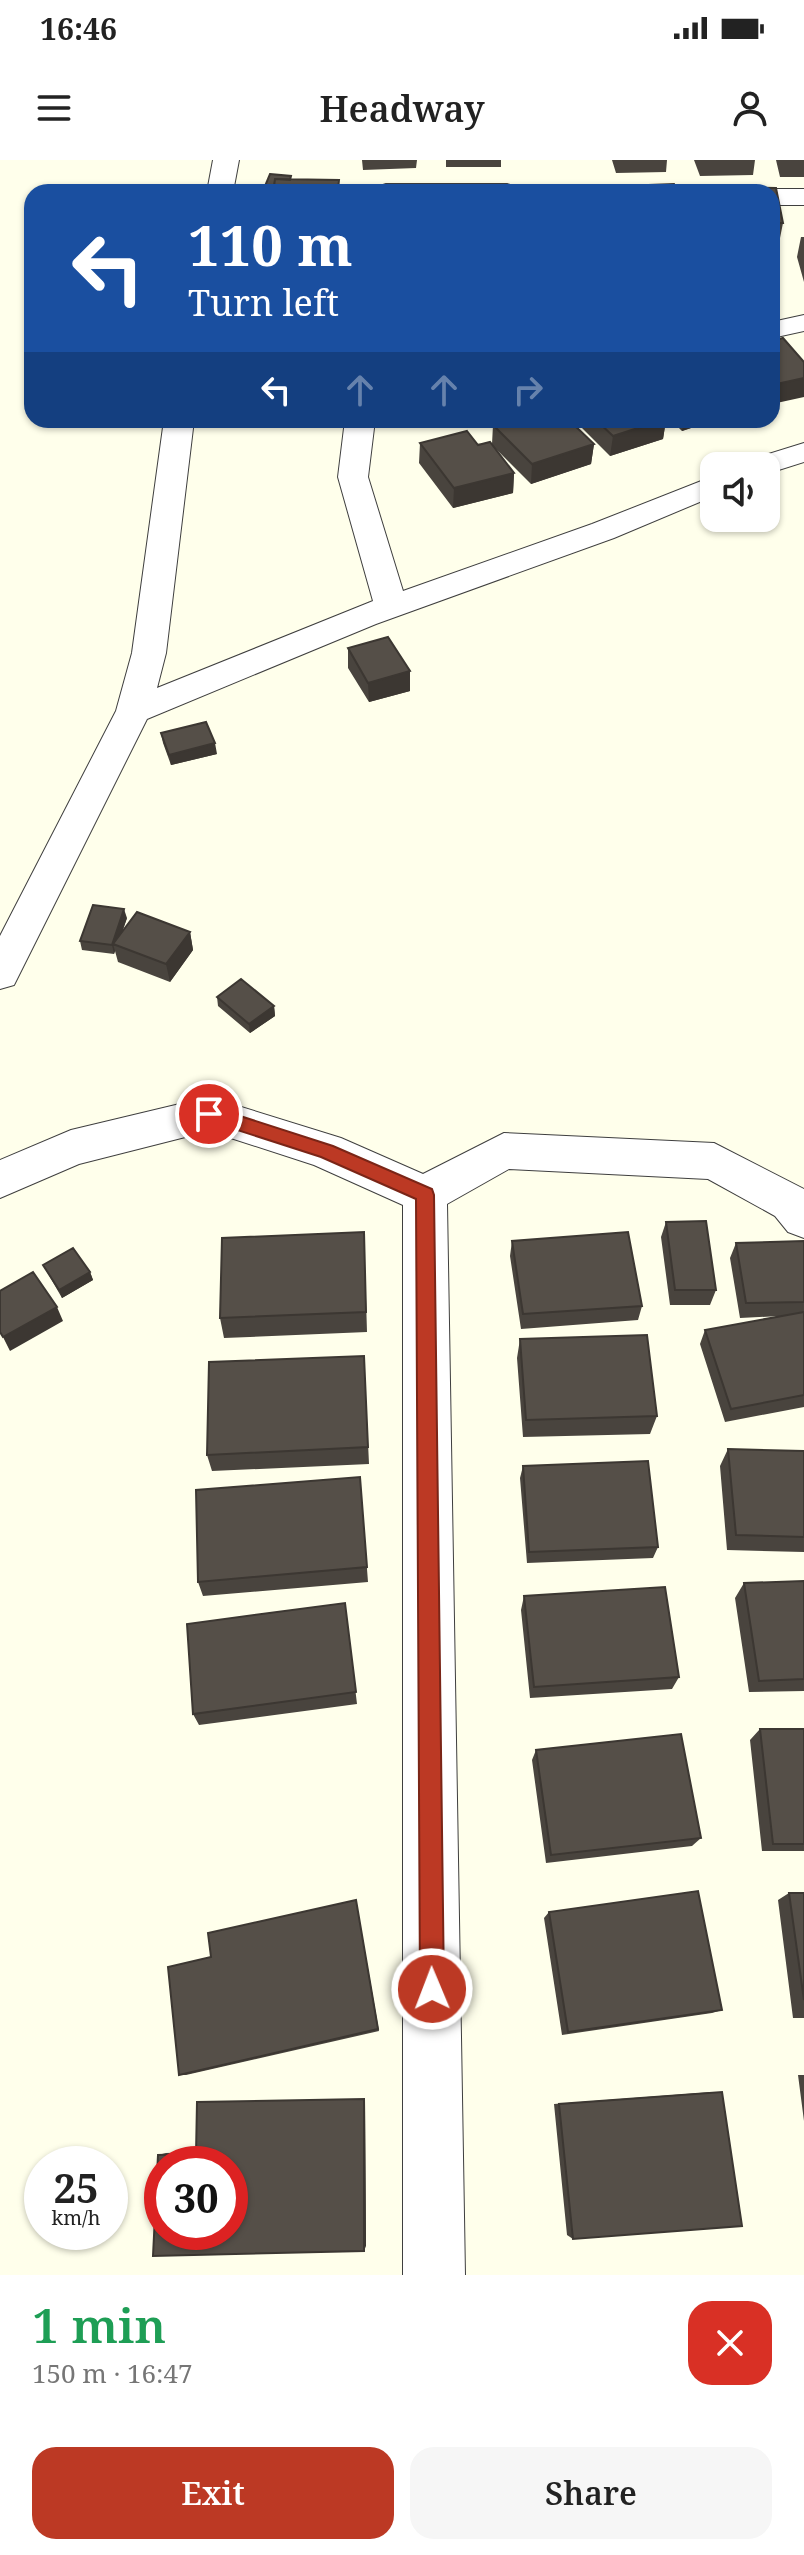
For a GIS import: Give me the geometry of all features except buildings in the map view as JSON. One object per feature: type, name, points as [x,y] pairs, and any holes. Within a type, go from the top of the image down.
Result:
[{"type":"street","points":[[222,184],[226,160]]},
{"type":"street","points":[[780,197],[804,197]]},
{"type":"street","points":[[780,328],[804,323]]},
{"type":"street","points":[[0,974],[133,711],[149,653],[178,428]]},
{"type":"street","points":[[359,428],[353,477],[391,607]]},
{"type":"street","points":[[780,460],[804,452]]},
{"type":"street","points":[[133,711],[391,607],[603,531],[700,491]]},
{"type":"street","points":[[0,1180],[71,1148],[209,1114],[326,1151],[425,1195]]},
{"type":"street","points":[[425,1195],[504,1151],[714,1161],[790,1203],[804,1219]]},
{"type":"street","points":[[425,1195],[434,2275]]},
{"type":"route","points":[[209,1114],[326,1151],[425,1195],[432,1989]]}]
